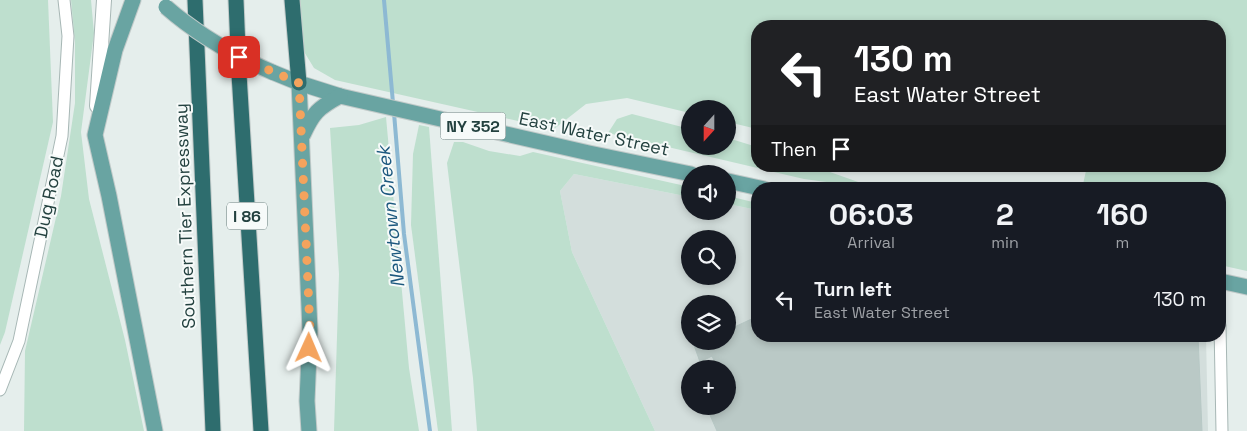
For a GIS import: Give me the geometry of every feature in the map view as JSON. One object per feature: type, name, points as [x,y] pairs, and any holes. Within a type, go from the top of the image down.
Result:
[{"type":"highway","name":"Southern Tier Expressway","points":[[195,0],[213,431]]},
{"type":"highway","name":"I 86","points":[[236,0],[261,431]]},
{"type":"highway","points":[[292,0],[299,83]]},
{"type":"main road","points":[[133,0],[115,50],[95,135],[109,196],[155,431]]},
{"type":"main road","name":"East Water Street","points":[[163,4],[188,26],[228,52],[299,83],[340,96],[589,153],[681,172]]},
{"type":"main road","points":[[299,83],[310,330],[307,401],[310,431]]},
{"type":"main road","points":[[302,137],[310,120],[320,107],[340,96]]},
{"type":"main road","points":[[736,183],[751,186]]},
{"type":"main road","points":[[1226,283],[1247,287]]},
{"type":"street","name":"Dug Road","points":[[0,390],[19,341],[62,136],[68,36],[64,0]]},
{"type":"street","points":[[95,135],[104,0]]},
{"type":"street","points":[[1220,342],[1222,431]]},
{"type":"shaded area","points":[[574,174],[681,195],[681,220],[736,220],[736,206],[751,209],[751,342],[1206,342],[1208,431],[655,431],[572,252],[560,191]]},
{"type":"green space","points":[[0,0],[48,0],[53,122],[5,332],[0,345]]},
{"type":"green space","points":[[71,0],[91,0],[94,33],[81,132],[89,199],[125,340],[144,431],[24,431],[25,351],[61,196],[75,103],[75,42]]},
{"type":"green space","points":[[300,0],[1247,0],[1247,271],[1226,266],[1226,182],[1084,182],[1086,172],[1226,172],[1226,20],[751,20],[751,128],[736,124],[736,100],[681,100],[681,111],[627,98],[586,104],[554,129],[335,80],[314,68],[303,50]]},
{"type":"green space","points":[[632,114],[681,127],[681,150],[608,133],[617,119]]},
{"type":"green space","points":[[386,117],[409,368],[419,431],[334,431],[339,274],[330,128],[359,125]]},
{"type":"green space","points":[[419,125],[429,127],[452,431],[438,431],[411,225],[413,154]]},
{"type":"green space","points":[[736,140],[751,145],[751,167],[702,155],[736,155]]},
{"type":"green space","points":[[454,142],[463,142],[489,151],[520,156],[533,152],[681,185],[681,195],[574,174],[560,191],[572,252],[655,431],[477,431],[473,378],[447,163]]},
{"type":"green space","points":[[774,172],[830,172],[858,182],[826,182]]},
{"type":"green space","points":[[736,198],[751,202],[751,209],[736,206]]},
{"type":"building","points":[[751,319],[751,342],[1198,342],[1202,431],[717,431],[710,415],[736,415],[736,360],[714,360],[712,356],[699,360],[696,350],[736,350],[736,326]]},
{"type":"waterway","name":"Newtown Creek","points":[[384,0],[393,103]]},
{"type":"waterway","name":"Newtown Creek","points":[[394,113],[404,234],[430,431]]},
{"type":"route","points":[[239,57],[299,83],[310,330],[309,348]]}]
